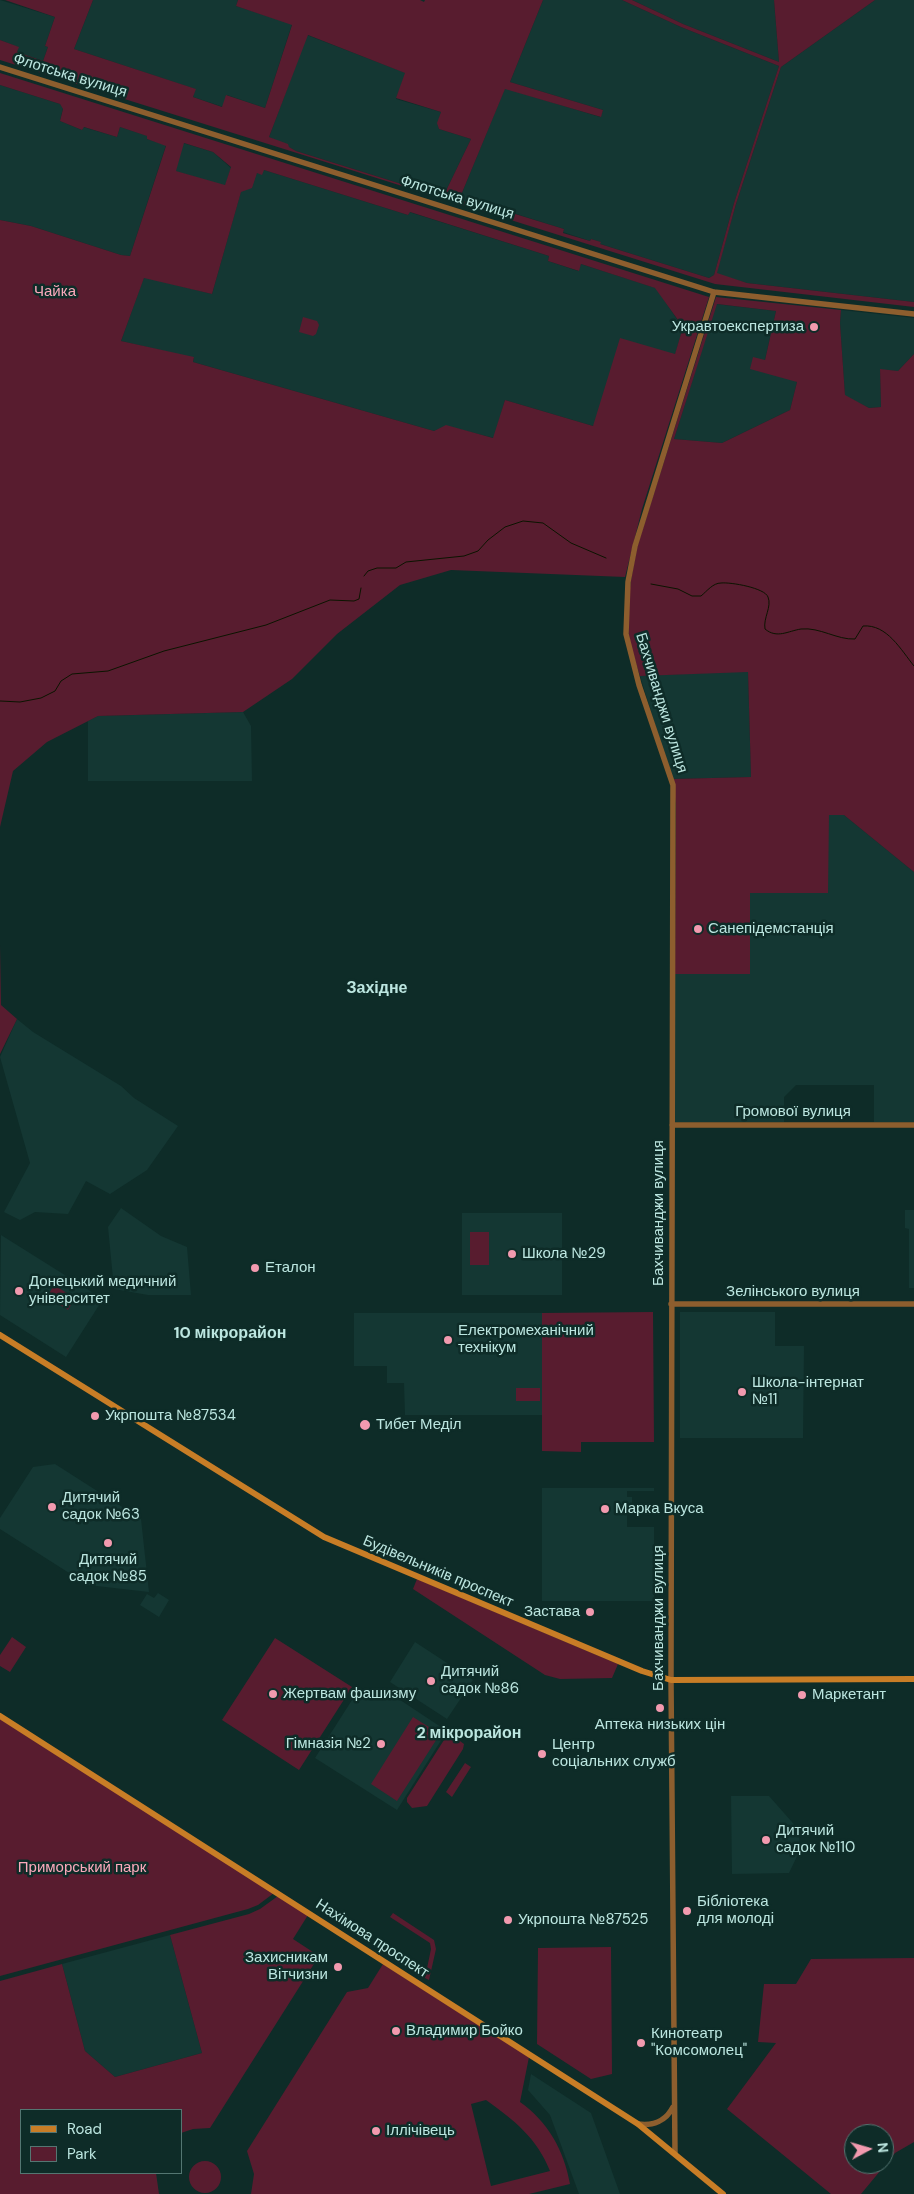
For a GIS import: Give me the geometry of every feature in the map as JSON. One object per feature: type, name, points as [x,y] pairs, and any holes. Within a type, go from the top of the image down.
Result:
[{"type":"main road","name":"Будівельників проспект","points":[[0,1335],[324,1537],[642,1671],[671,1680],[914,1679]]},
{"type":"main road","name":"Нахімова проспект","points":[[0,1716],[638,2124],[723,2194]]},
{"type":"street","name":"Флотська вулиця","points":[[0,67],[714,292],[914,314]]},
{"type":"street","name":"Бахчиванджи вулиця","points":[[675,2154],[671,1680],[673,784],[630,654],[626,618],[628,582],[635,546],[714,292]]},
{"type":"street","name":"Громової вулиця","points":[[672,1125],[914,1125]]},
{"type":"street","name":"Зелінського вулиця","points":[[672,1304],[914,1304]]},
{"type":"street","points":[[638,2124],[657,2123],[667,2116],[674,2105]]},
{"type":"shaded area","points":[[0,0],[55,17],[45,46],[48,47],[43,61],[17,52],[18,47],[0,40]]},
{"type":"shaded area","points":[[93,0],[238,0],[236,6],[292,24],[265,108],[227,95],[223,107],[193,97],[195,89],[74,49]]},
{"type":"shaded area","points":[[543,0],[622,0],[681,27],[779,66],[734,203],[714,275],[709,278],[600,244],[600,242],[591,239],[590,241],[563,232],[564,229],[513,213],[511,216],[459,200],[505,88],[600,117],[603,110],[510,82]]},
{"type":"shaded area","points":[[632,0],[774,0],[779,62],[683,24]]},
{"type":"shaded area","points":[[875,0],[914,0],[914,302],[747,283],[716,274],[736,204],[781,67]]},
{"type":"shaded area","points":[[307,35],[406,73],[396,99],[441,112],[438,123],[439,129],[471,139],[443,197],[296,151],[269,137]]},
{"type":"shaded area","points":[[0,85],[60,104],[63,108],[60,121],[82,130],[83,127],[117,137],[120,127],[148,136],[147,139],[166,145],[130,256],[121,255],[31,226],[0,220]]},
{"type":"shaded area","points":[[183,143],[213,152],[231,168],[225,186],[175,171]]},
{"type":"shaded area","points":[[264,170],[408,215],[409,212],[546,255],[549,256],[548,261],[578,271],[581,264],[656,288],[683,328],[675,355],[593,426],[505,400],[494,438],[446,426],[434,431],[193,362],[194,358],[121,341],[144,277],[212,294],[241,191],[257,173]]},
{"type":"shaded area","points":[[716,304],[776,311],[765,360],[797,382],[790,410],[722,443],[674,439]]},
{"type":"shaded area","points":[[841,310],[914,318],[914,354],[898,371],[880,370],[881,407],[869,408],[845,396],[840,323]]},
{"type":"shaded area","points":[[748,671],[751,777],[672,779],[640,676]]},
{"type":"shaded area","points":[[243,712],[251,726],[252,781],[88,781],[88,721],[98,716]]},
{"type":"shaded area","points":[[828,815],[844,815],[914,872],[914,1122],[874,1122],[874,1085],[796,1085],[784,1097],[784,1122],[675,1122],[675,974],[750,973],[750,893],[828,893]]},
{"type":"shaded area","points":[[17,1019],[33,1032],[121,1086],[134,1098],[178,1126],[147,1170],[110,1194],[86,1181],[68,1214],[35,1212],[20,1220],[4,1212],[30,1163],[0,1057]]},
{"type":"shaded area","points":[[121,1208],[161,1236],[187,1247],[191,1295],[148,1295],[114,1289],[108,1227]]},
{"type":"shaded area","points":[[905,1210],[914,1210],[914,1288],[909,1288],[909,1229],[905,1228]]},
{"type":"shaded area","name":"Школа №29","points":[[462,1213],[562,1213],[562,1295],[462,1295]]},
{"type":"shaded area","points":[[1,1235],[103,1299],[66,1357],[0,1315]]},
{"type":"shaded area","name":"Школа-інтернат №11","points":[[680,1312],[775,1312],[775,1346],[804,1346],[803,1438],[680,1438]]},
{"type":"shaded area","name":"Електромеханічний технікум","points":[[354,1313],[542,1313],[542,1415],[405,1415],[404,1383],[387,1383],[387,1366],[354,1366]]},
{"type":"shaded area","points":[[55,1464],[141,1519],[149,1592],[88,1585],[0,1529],[0,1518],[33,1467]]},
{"type":"shaded area","name":"Застава","points":[[542,1488],[654,1488],[654,1491],[627,1491],[627,1497],[632,1497],[632,1509],[627,1509],[627,1527],[654,1527],[654,1601],[542,1601]]},
{"type":"shaded area","points":[[158,1593],[169,1600],[159,1617],[140,1605],[147,1594],[154,1598]]},
{"type":"shaded area","name":"Дитячий садок №86","points":[[415,1642],[473,1680],[447,1719],[390,1682]]},
{"type":"shaded area","name":"Гімназія №2","points":[[388,1692],[447,1731],[397,1810],[315,1758],[352,1700]]},
{"type":"shaded area","name":"Дитячий садок №110","points":[[731,1796],[769,1796],[799,1830],[800,1850],[789,1873],[732,1874]]},
{"type":"shaded area","points":[[170,1935],[202,2053],[115,2077],[85,2051],[62,1964]]},
{"type":"shaded area","points":[[531,2074],[591,2113],[620,2194],[579,2194],[550,2115],[528,2090]]},
{"type":"green space","points":[[5,0],[93,0],[74,49],[196,89],[193,97],[222,107],[226,95],[265,108],[292,25],[236,6],[238,0],[420,0],[424,2],[425,0],[543,0],[510,82],[603,110],[601,117],[505,89],[459,200],[511,216],[512,213],[564,229],[563,233],[590,241],[591,239],[601,242],[600,244],[709,278],[714,275],[734,203],[779,66],[681,27],[622,0],[632,0],[683,24],[779,62],[774,0],[875,0],[781,67],[736,204],[717,273],[747,283],[914,302],[914,307],[715,284],[0,60],[0,40],[19,47],[17,52],[43,61],[48,47],[45,46],[55,17]],"holes":[[[308,35],[405,73],[396,98],[441,112],[437,123],[439,129],[471,139],[443,197],[296,151],[289,147],[288,144],[269,137]]]},
{"type":"green space","name":"Чайка","points":[[0,73],[709,297],[642,509],[625,577],[451,570],[400,585],[337,634],[292,679],[243,712],[98,716],[47,742],[13,771],[0,827],[0,220],[31,226],[121,255],[130,256],[166,146],[147,139],[147,136],[120,127],[117,137],[84,127],[82,130],[60,121],[63,109],[60,104],[0,85]],"holes":[[[184,143],[213,152],[231,167],[225,185],[176,171]],[[264,170],[408,215],[410,212],[546,255],[549,256],[548,261],[579,271],[581,264],[655,288],[683,327],[675,354],[620,338],[593,426],[505,400],[493,438],[446,425],[434,431],[193,362],[194,357],[121,341],[144,278],[212,294],[241,192],[252,188],[257,173],[262,175]]]},
{"type":"green space","points":[[716,297],[841,310],[840,323],[845,395],[869,408],[881,407],[880,369],[898,371],[914,354],[914,872],[844,815],[829,815],[828,893],[750,893],[750,974],[675,974],[676,804],[672,779],[751,777],[748,672],[640,676],[631,645],[628,624],[630,591],[637,547]],"holes":[[[717,304],[776,311],[765,360],[753,357],[750,369],[797,382],[790,410],[722,443],[674,439]]]},
{"type":"green space","points":[[303,317],[317,321],[319,325],[316,334],[313,336],[299,332]]},
{"type":"green space","points":[[0,945],[1,1005],[17,1019],[0,1054]]},
{"type":"green space","points":[[470,1232],[489,1232],[489,1265],[470,1265]]},
{"type":"green space","points":[[54,1285],[75,1298],[68,1310],[47,1297]]},
{"type":"green space","points":[[653,1312],[654,1442],[581,1442],[581,1452],[542,1451],[542,1313]]},
{"type":"green space","points":[[516,1388],[540,1388],[540,1401],[516,1401]]},
{"type":"green space","points":[[417,1579],[618,1664],[612,1678],[560,1679],[545,1675],[413,1589]]},
{"type":"green space","points":[[12,1637],[26,1647],[10,1672],[0,1666],[0,1655]]},
{"type":"green space","points":[[275,1638],[352,1687],[299,1770],[222,1720]]},
{"type":"green space","points":[[413,1717],[440,1734],[397,1801],[371,1784]]},
{"type":"green space","name":"Приморський парк","points":[[0,1719],[274,1893],[258,1905],[248,1909],[0,1976]]},
{"type":"green space","points":[[453,1736],[464,1744],[463,1749],[427,1806],[412,1808],[407,1802],[407,1798],[444,1740]]},
{"type":"green space","points":[[465,1763],[471,1767],[452,1797],[446,1792]]},
{"type":"green space","points":[[278,1896],[308,1915],[293,1939],[319,1956],[210,2128],[193,2129],[182,2133],[182,2109],[20,2109],[20,2174],[156,2174],[159,2194],[0,2194],[0,1981],[62,1964],[85,2051],[115,2077],[202,2053],[170,1935],[249,1914],[260,1909]]},
{"type":"green space","points":[[393,1913],[434,1940],[436,1949],[429,1980],[425,1978],[431,1949],[430,1943],[390,1917]]},
{"type":"green space","points":[[611,1947],[612,2074],[591,2079],[537,2044],[538,1948]]},
{"type":"green space","points":[[914,1958],[914,2142],[894,2154],[894,2124],[844,2124],[844,2174],[878,2174],[861,2194],[831,2194],[727,2109],[776,2043],[758,2042],[764,1984],[796,1984],[811,1959]]},
{"type":"green space","points":[[383,1964],[529,2057],[520,2102],[539,2118],[547,2128],[564,2160],[570,2184],[529,2194],[251,2194],[254,2174],[247,2151],[347,1992],[368,1988]],"holes":[[[486,2100],[531,2139],[545,2159],[550,2171],[491,2186],[471,2104]]]},
{"type":"green space","points":[[205,2161],[211,2162],[216,2166],[220,2171],[220,2183],[216,2188],[211,2192],[205,2193],[199,2192],[194,2188],[190,2183],[189,2177],[190,2171],[194,2166],[199,2162]]},
{"type":"waterway","points":[[364,576],[368,571],[377,568],[396,568],[406,562],[464,556],[478,551],[488,540],[505,527],[523,521],[543,523],[571,543],[606,558]]},
{"type":"waterway","points":[[651,584],[678,589],[692,596],[701,596],[718,583],[754,588],[768,597],[769,605],[765,629],[769,632],[783,634],[808,629],[842,638],[855,639],[863,626],[872,626],[893,639],[914,666]]},
{"type":"waterway","points":[[0,701],[20,702],[41,698],[55,691],[61,681],[72,674],[108,671],[164,651],[266,625],[330,600],[354,601],[359,599],[361,588]]},
{"type":"place","name":"Укравтоекспертиза","points":[[814,327]]},
{"type":"place","name":"Санепідемстанція","points":[[698,929]]},
{"type":"place","name":"Школа №29","points":[[512,1254]]},
{"type":"place","name":"Еталон","points":[[255,1268]]},
{"type":"place","name":"Донецький медичний університет","points":[[19,1291]]},
{"type":"place","name":"Електромеханічний технікум","points":[[448,1340]]},
{"type":"place","name":"Школа-інтернат №11","points":[[742,1392]]},
{"type":"place","name":"Укрпошта №87534","points":[[95,1416]]},
{"type":"place","name":"Тибет Меділ","points":[[365,1425]]},
{"type":"place","name":"Дитячий садок №63","points":[[52,1507]]},
{"type":"place","name":"Марка Вкуса","points":[[605,1509]]},
{"type":"place","name":"Дитячий садок №85","points":[[108,1543]]},
{"type":"place","name":"Застава","points":[[590,1612]]},
{"type":"place","name":"Дитячий садок №86","points":[[431,1681]]},
{"type":"place","name":"Жертвам фашизму","points":[[273,1694]]},
{"type":"place","name":"Маркетант","points":[[802,1695]]},
{"type":"place","name":"Аптека низьких цін","points":[[660,1708]]},
{"type":"place","name":"Гімназія №2","points":[[381,1744]]},
{"type":"place","name":"Центр соціальних служб","points":[[542,1754]]},
{"type":"place","name":"Дитячий садок №110","points":[[766,1840]]},
{"type":"place","name":"Бібліотека для молоді","points":[[687,1911]]},
{"type":"place","name":"Укрпошта №87525","points":[[508,1920]]},
{"type":"place","name":"Захисникам Вітчизни","points":[[338,1967]]},
{"type":"place","name":"Владимир Бойко","points":[[396,2031]]},
{"type":"place","name":"Кинотеатр \"Комсомолец\"","points":[[641,2043]]},
{"type":"place","name":"Іллічівець","points":[[376,2131]]},
{"type":"district","name":"Західне","points":[[377,989]]},
{"type":"district","name":"10 мікрорайон","points":[[230,1334]]},
{"type":"district","name":"2 мікрорайон","points":[[469,1734]]}]
